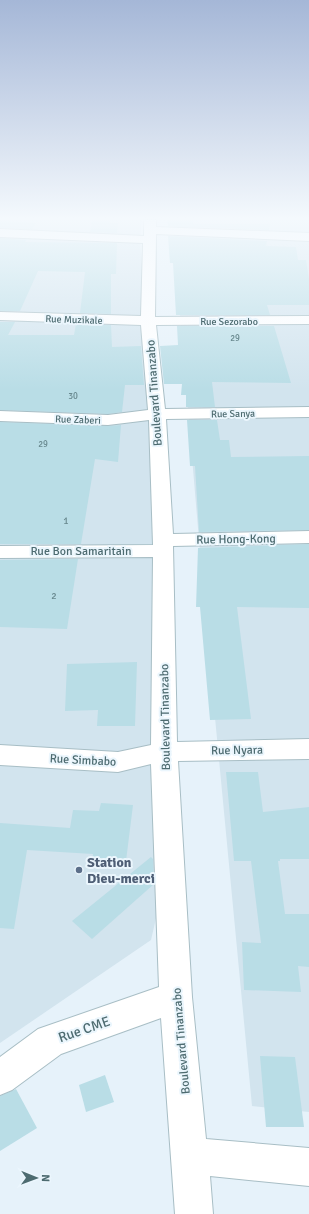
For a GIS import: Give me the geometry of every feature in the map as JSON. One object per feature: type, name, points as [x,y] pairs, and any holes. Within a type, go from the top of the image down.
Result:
[{"type":"street","name":"Boulevard Tinanzabo","points":[[149,277],[148,321],[157,414],[163,545],[164,752],[176,997],[194,1214]]},
{"type":"street","name":"Rue Muzikale","points":[[0,316],[148,321]]},
{"type":"street","name":"Rue Sezorabo","points":[[148,321],[309,320]]},
{"type":"street","name":"Rue Sanya","points":[[157,414],[309,412]]},
{"type":"street","name":"Rue Zaberi","points":[[0,416],[108,420],[157,414]]},
{"type":"street","name":"Rue Hong-Kong","points":[[163,545],[309,537]]},
{"type":"street","name":"Rue Bon Samaritain","points":[[0,552],[163,545]]},
{"type":"street","name":"Rue Nyara","points":[[164,752],[309,749]]},
{"type":"street","name":"Rue Simbabo","points":[[0,756],[118,762],[164,752]]},
{"type":"street","name":"Rue CME","points":[[0,1078],[50,1041],[176,997]]},
{"type":"street","points":[[190,1156],[309,1167]]},
{"type":"shaded area","points":[[0,277],[142,277],[158,546],[172,849],[151,940],[0,1043]]},
{"type":"shaded area","points":[[177,277],[309,277],[309,1112],[252,1106],[206,623]]},
{"type":"building","points":[[0,277],[35,277],[20,311],[0,311]]},
{"type":"building","points":[[84,277],[111,277],[111,314],[80,313]]},
{"type":"building","points":[[174,277],[309,277],[309,305],[267,305],[270,315],[176,315]]},
{"type":"building","points":[[0,322],[15,322],[8,335],[74,335],[76,324],[111,325],[112,347],[141,346],[144,385],[125,385],[122,412],[108,414],[0,410]]},
{"type":"building","points":[[177,326],[274,326],[291,383],[212,382],[215,407],[186,407],[186,395],[181,395],[182,384],[164,384],[160,346],[178,345]]},
{"type":"building","points":[[187,420],[217,420],[220,440],[229,440],[231,457],[309,456],[309,530],[199,532],[195,466],[190,466]]},
{"type":"building","points":[[0,422],[108,426],[121,425],[118,462],[95,459],[81,544],[0,544]]},
{"type":"building","points":[[309,544],[309,608],[237,607],[251,719],[210,720],[200,607],[196,607],[198,548]]},
{"type":"building","points":[[78,559],[67,629],[0,627],[0,560]]},
{"type":"building","points":[[137,662],[135,726],[97,726],[98,710],[65,711],[67,664]]},
{"type":"building","points":[[226,772],[258,772],[263,812],[309,807],[309,859],[280,859],[280,861],[278,861],[285,914],[309,914],[309,967],[298,966],[301,992],[244,990],[242,942],[261,943],[251,861],[234,861]]},
{"type":"building","points":[[101,803],[133,805],[125,869],[91,867],[93,854],[27,850],[14,929],[0,928],[0,823],[70,828],[73,810],[99,811]]},
{"type":"building","points":[[151,857],[153,859],[154,884],[92,939],[72,921]]},
{"type":"building","points":[[260,1056],[295,1057],[304,1127],[266,1127]]},
{"type":"building","points":[[105,1075],[114,1102],[86,1112],[79,1085]]},
{"type":"building","points":[[16,1089],[37,1128],[0,1151],[0,1096]]},
{"type":"place","name":"Station Dieu-merci","points":[[79,870]]}]
